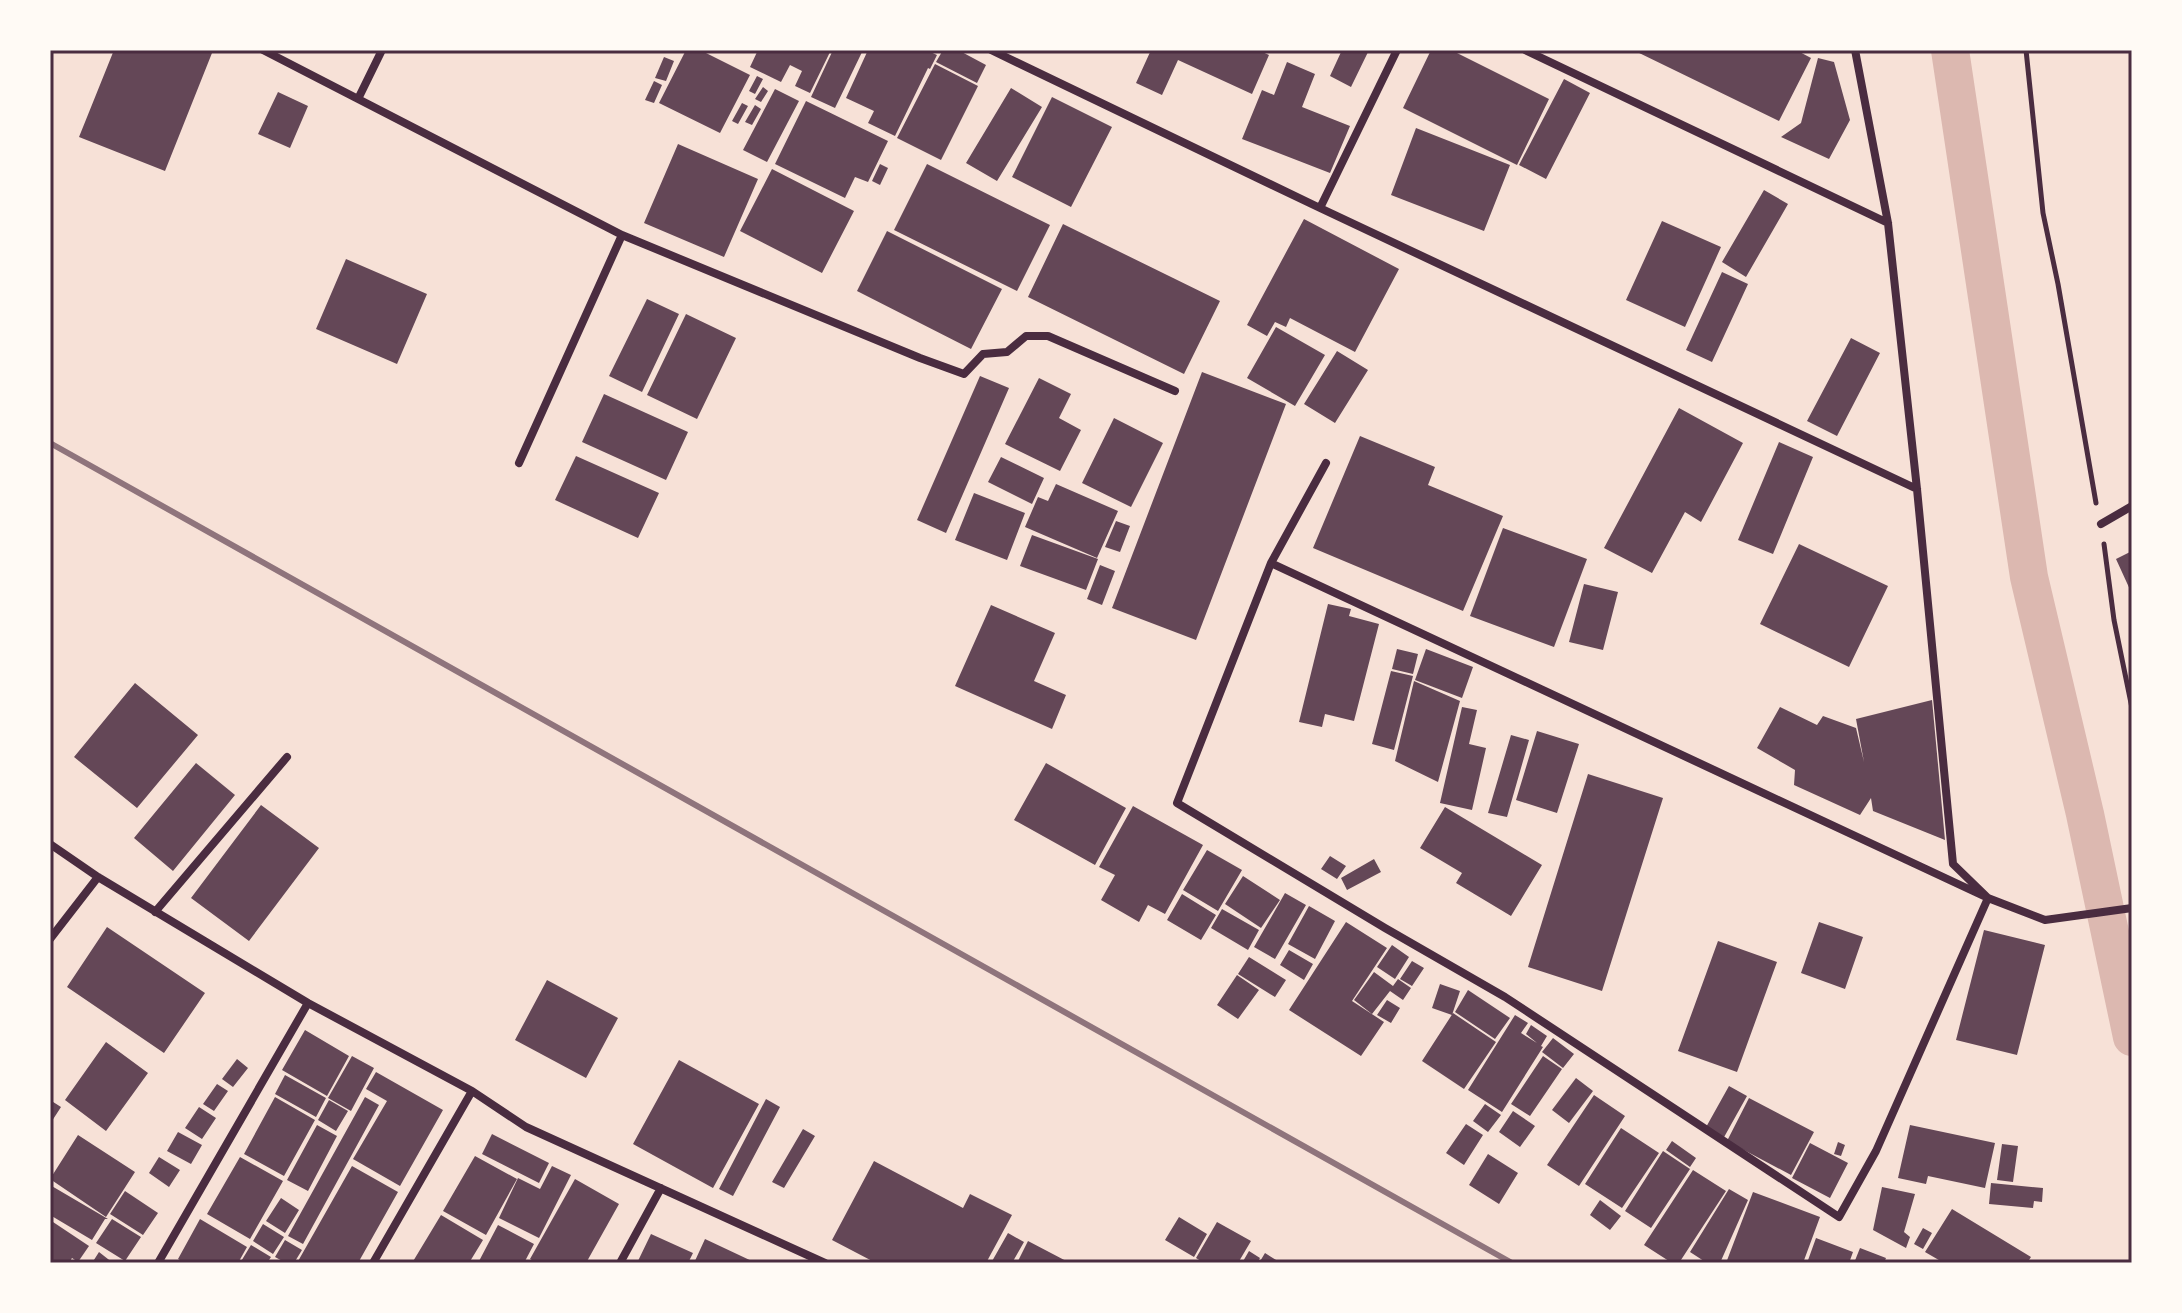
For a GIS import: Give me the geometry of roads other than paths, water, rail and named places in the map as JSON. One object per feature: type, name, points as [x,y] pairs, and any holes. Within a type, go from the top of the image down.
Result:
[{"type":"street","points":[[263,50],[622,235],[920,358],[964,374],[983,354],[1007,352],[1026,336],[1048,336],[1175,391]]},
{"type":"street","points":[[358,99],[382,50]]},
{"type":"street","points":[[991,50],[1917,489]]},
{"type":"street","points":[[1320,208],[1397,50]]},
{"type":"street","points":[[1525,50],[1888,223]]},
{"type":"street","points":[[1855,50],[1888,223],[1953,864],[1988,898]]},
{"type":"street","points":[[519,463],[622,235]]},
{"type":"street","points":[[1326,463],[1271,563],[1177,803],[1505,997],[1839,1217],[1876,1151],[1988,898]]},
{"type":"street","points":[[2101,524],[2132,506]]},
{"type":"street","points":[[1271,563],[1988,898],[2045,920],[2132,908]]},
{"type":"street","points":[[155,912],[287,757]]},
{"type":"street","points":[[50,844],[98,877],[308,1003],[472,1091],[526,1127],[825,1263]]},
{"type":"street","points":[[50,939],[98,877]]},
{"type":"street","points":[[158,1263],[308,1003]]},
{"type":"street","points":[[373,1263],[472,1091]]},
{"type":"street","points":[[620,1263],[661,1188]]},
{"type":"waterway","points":[[1950,50],[2029,577],[2085,814],[2132,1037]]},
{"type":"railway","points":[[50,443],[1512,1263]]}]
